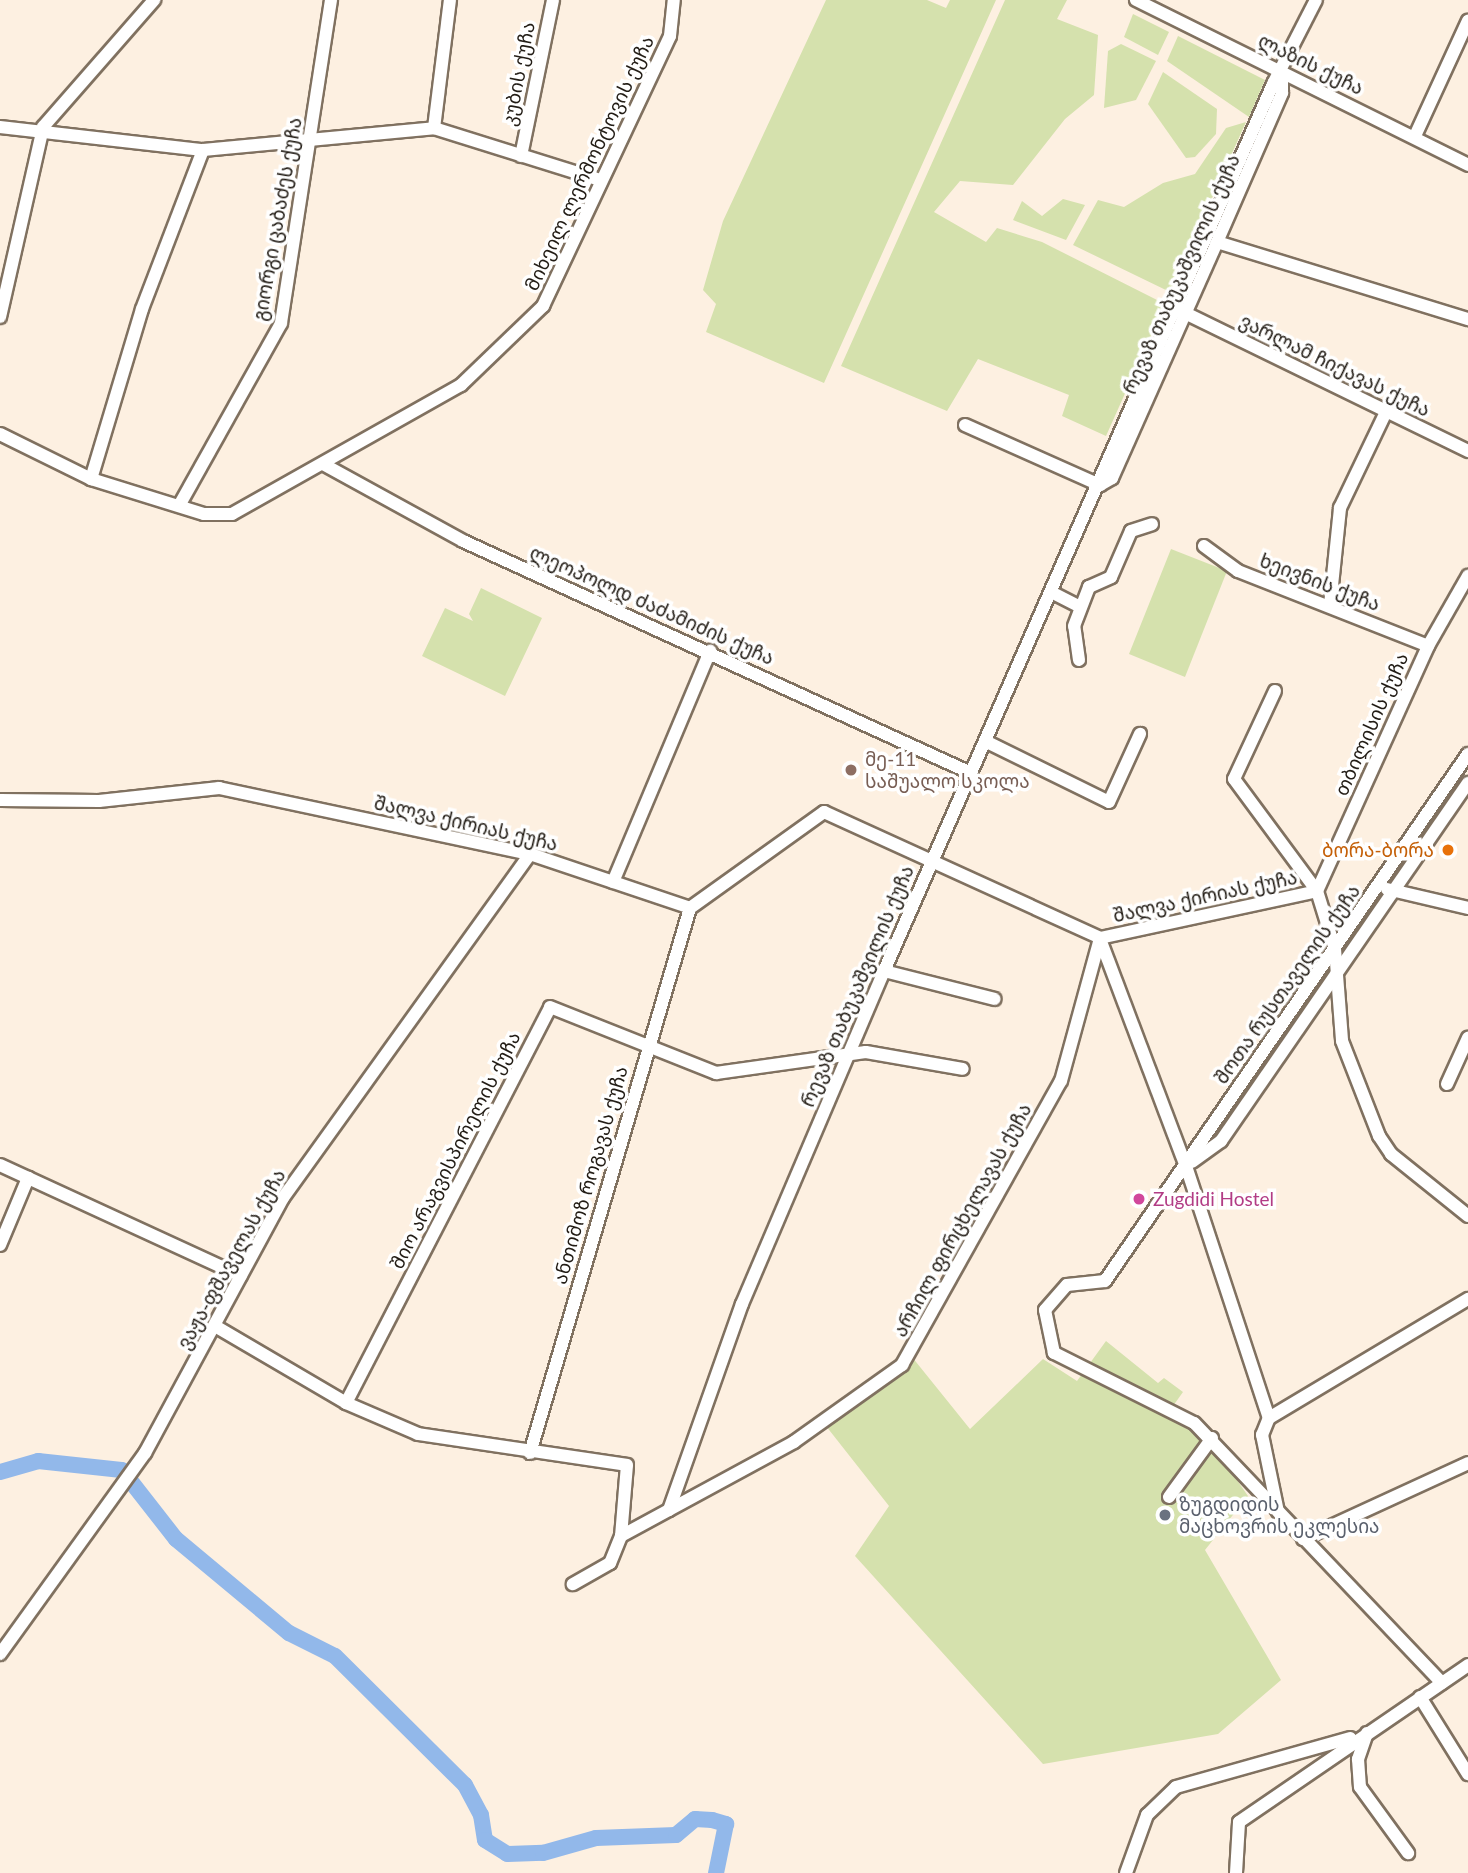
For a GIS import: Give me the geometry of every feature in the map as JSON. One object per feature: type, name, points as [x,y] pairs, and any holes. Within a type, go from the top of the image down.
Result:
[{"type":"street","points":[[0,317],[43,127],[154,0]]},
{"type":"street","name":"გიორგი ცაბაძეს ქუჩა","points":[[180,504],[281,323],[312,139],[331,0]]},
{"type":"street","points":[[434,128],[450,0]]},
{"type":"street","name":"კუბის ქუჩა","points":[[521,156],[552,0]]},
{"type":"street","name":"მიხეილ ლერმონტოვის ქუჩა","points":[[0,434],[91,479],[180,504],[204,514],[232,514],[461,385],[543,306],[670,36],[674,0]]},
{"type":"street","name":"ლაზის ქუჩა","points":[[1136,0],[1415,136],[1468,165]]},
{"type":"street","name":"რევაზ თაბუკაშვილის ქუჩა","points":[[669,1510],[742,1304],[884,971],[1100,485],[1112,478],[1179,310],[1316,0]]},
{"type":"street","points":[[1415,136],[1468,21]]},
{"type":"street","name":"რევაზ თაბუკაშვილის ქუჩა","points":[[1179,310],[1217,242],[1282,93],[1282,72]]},
{"type":"street","points":[[0,127],[43,127],[203,150],[434,128],[600,180]]},
{"type":"street","points":[[91,479],[142,309],[203,150]]},
{"type":"street","points":[[1217,242],[1468,319]]},
{"type":"street","name":"ვარლამ ჩიქავას ქუჩა","points":[[1179,310],[1468,451]]},
{"type":"street","points":[[1330,605],[1340,508],[1386,412]]},
{"type":"street","points":[[965,425],[1100,485]]},
{"type":"street","name":"ლეოპოლდ ძაძამიძის ქუჩა","points":[[323,464],[463,541],[710,651],[971,773]]},
{"type":"street","points":[[1079,660],[1074,626],[1089,587],[1111,578],[1130,531],[1152,524]]},
{"type":"street","name":"ხეივნის ქუჩა","points":[[1204,547],[1237,571],[1330,605],[1428,646]]},
{"type":"street","name":"თბილისის ქუჩა","points":[[1317,891],[1428,646],[1468,576]]},
{"type":"street","points":[[1051,592],[1080,607]]},
{"type":"street","points":[[612,882],[710,651]]},
{"type":"street","points":[[1275,691],[1234,779],[1317,891],[1335,949],[1342,1041],[1379,1136],[1391,1154],[1468,1216]]},
{"type":"street","points":[[985,741],[1109,802],[1140,734]]},
{"type":"street","name":"შოთა რუსთაველის ქუჩა","points":[[1212,1438],[1194,1423],[1054,1353],[1045,1310],[1067,1285],[1105,1281],[1468,754]]},
{"type":"street","name":"შოთა რუსთაველის ქუჩა","points":[[1186,1166],[1221,1141],[1468,783]]},
{"type":"street","name":"შალვა ქირიას ქუჩა","points":[[0,800],[99,801],[219,788],[530,854],[690,908],[824,812],[1100,938],[1317,891]]},
{"type":"street","name":"ვაჟა-ფშაველას ქუჩა","points":[[0,1654],[109,1508],[145,1453],[283,1198],[530,854]]},
{"type":"street","points":[[1378,887],[1468,908]]},
{"type":"street","name":"ანთიმოზ როგავას ქუჩა","points":[[530,1454],[690,908]]},
{"type":"street","points":[[1100,938],[1186,1166],[1269,1418]]},
{"type":"street","name":"არჩილ ფირცხელავას ქუჩა","points":[[621,1536],[794,1442],[902,1366],[1061,1081],[1100,938]]},
{"type":"street","points":[[884,971],[995,999]]},
{"type":"street","name":"შიო არაგვისპირელის ქუჩა","points":[[346,1403],[550,1007],[648,1046]]},
{"type":"street","points":[[1447,1084],[1468,1038]]},
{"type":"street","points":[[648,1046],[716,1073],[850,1052],[963,1069]]},
{"type":"street","points":[[0,1165],[241,1276]]},
{"type":"street","points":[[0,1245],[28,1178]]},
{"type":"street","points":[[1278,1512],[1262,1435],[1269,1418],[1468,1299]]},
{"type":"street","points":[[215,1326],[346,1403],[418,1434],[530,1454],[627,1465],[621,1536],[610,1563],[573,1584]]},
{"type":"street","points":[[1169,1497],[1212,1438],[1303,1539],[1441,1683]]},
{"type":"street","points":[[1303,1539],[1468,1463]]},
{"type":"street","points":[[1237,1873],[1239,1822],[1367,1732],[1441,1683],[1466,1670]]},
{"type":"street","points":[[1420,1697],[1468,1774]]},
{"type":"street","points":[[1367,1732],[1358,1759],[1360,1787],[1408,1853]]},
{"type":"street","points":[[1126,1873],[1147,1815],[1176,1787],[1367,1732]]},
{"type":"green space","points":[[826,0],[927,0],[946,8],[950,0],[996,0],[824,383],[706,332],[716,304],[703,290],[723,221]]},
{"type":"green space","points":[[1005,0],[1067,0],[1057,19],[1098,35],[1094,95],[1065,119],[1013,185],[960,181],[934,212],[986,242],[997,228],[1042,242],[1165,304],[1106,436],[1062,416],[1069,395],[978,359],[947,411],[841,366]]},
{"type":"green space","points":[[1133,14],[1169,32],[1158,55],[1124,37]]},
{"type":"green space","points":[[1178,36],[1265,80],[1249,117],[1167,61]]},
{"type":"green space","points":[[1121,44],[1156,61],[1136,100],[1104,108],[1108,51]]},
{"type":"green space","points":[[1163,72],[1217,109],[1216,134],[1195,157],[1186,158],[1148,104]]},
{"type":"green space","points":[[1246,122],[1170,292],[1073,245],[1098,200],[1124,207],[1163,183],[1195,174],[1226,128]]},
{"type":"green space","points":[[1063,199],[1085,205],[1066,240],[1013,220],[1022,201],[1042,216]]},
{"type":"green space","points":[[1171,549],[1227,571],[1185,677],[1129,654]]},
{"type":"green space","points":[[481,588],[542,618],[505,696],[422,656],[445,608],[473,621],[469,614]]},
{"type":"green space","points":[[1106,1341],[1158,1383],[1164,1378],[1183,1392],[1168,1413],[1212,1444],[1248,1496],[1205,1550],[1281,1680],[1218,1734],[1043,1764],[855,1556],[889,1506],[826,1426],[908,1352],[970,1429],[1043,1359],[1077,1381]]},
{"type":"waterway","points":[[0,1472],[38,1461],[122,1470],[176,1539],[289,1633],[335,1656],[465,1785],[481,1815],[485,1840],[507,1854],[543,1853],[596,1838],[676,1835],[695,1819],[712,1820],[726,1824],[716,1873]]},
{"type":"place","name":"მე-11 საშუალო სკოლა","points":[[851,770]]},
{"type":"place","name":"ბორა-ბორა","points":[[1448,850]]},
{"type":"place","name":"Zugdidi Hostel","points":[[1139,1199]]},
{"type":"place","name":"ზუგდიდის მაცხოვრის ეკლესია","points":[[1165,1515]]}]
